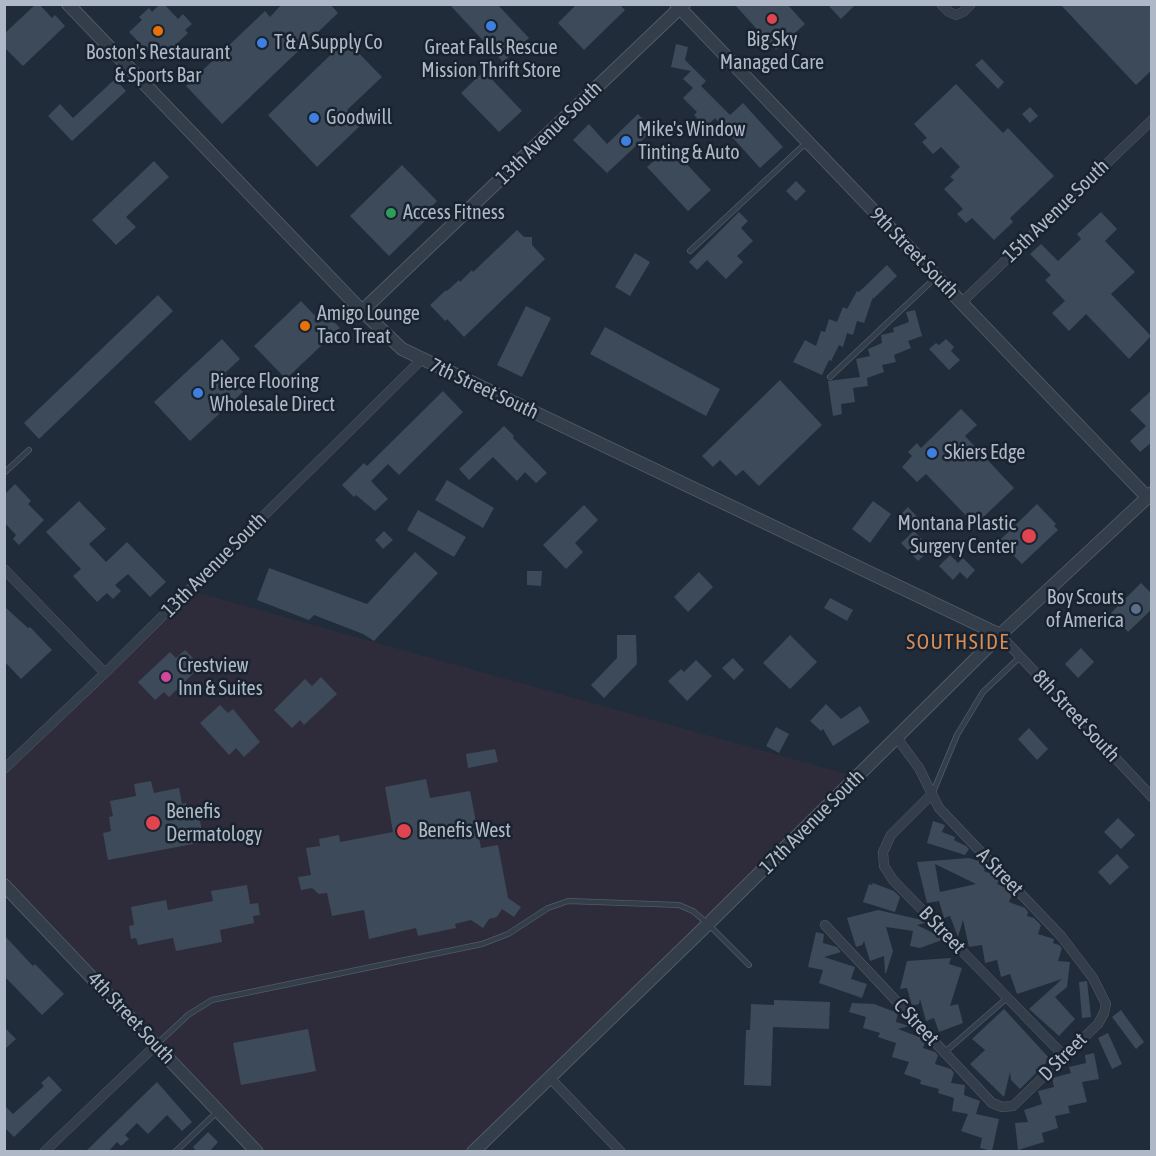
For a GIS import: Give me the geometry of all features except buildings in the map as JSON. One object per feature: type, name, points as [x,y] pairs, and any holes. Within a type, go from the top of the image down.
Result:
[{"type":"street","name":"7th Street South","points":[[68,4],[402,350],[1000,635]]},
{"type":"street","points":[[941,4],[956,15],[971,4]]},
{"type":"street","name":"13th Avenue South","points":[[362,311],[680,6]]},
{"type":"street","name":"9th Street South","points":[[680,6],[807,142],[1150,498]]},
{"type":"street","name":"15th Avenue South","points":[[961,303],[1152,120]]},
{"type":"street","name":"13th Avenue South","points":[[4,769],[421,360]]},
{"type":"street","name":"17th Avenue South","points":[[473,1152],[708,924],[1000,635],[1150,498]]},
{"type":"street","points":[[4,569],[105,672]]},
{"type":"street","name":"8th Street South","points":[[1000,635],[1152,797]]},
{"type":"street","name":"A Street","points":[[897,738],[919,768],[939,808],[1061,936],[1093,978],[1106,1004]]},
{"type":"street","name":"B Street","points":[[932,794],[891,835],[884,852],[884,866],[893,880],[1065,1057]]},
{"type":"street","name":"4th Street South","points":[[6,888],[157,1044],[257,1152]]},
{"type":"street","name":"C Street","points":[[825,925],[992,1103],[1002,1107],[1013,1106]]},
{"type":"street","name":"D Street","points":[[1013,1106],[1098,1024],[1106,1004]]},
{"type":"street","points":[[44,1152],[157,1044]]},
{"type":"street","points":[[549,1077],[621,1152]]},
{"type":"lane","points":[[690,251],[807,142]]},
{"type":"lane","points":[[830,377],[936,277]]},
{"type":"lane","points":[[4,473],[29,450]]},
{"type":"lane","points":[[932,794],[957,735],[983,692],[1021,657]]},
{"type":"lane","points":[[157,1044],[188,1015],[212,1000],[482,944],[508,934],[549,909],[567,901],[679,905],[693,911],[749,965]]},
{"type":"lane","points":[[945,1052],[1007,998]]},
{"type":"lane","points":[[175,1152],[218,1111]]},
{"type":"shaded area","name":"Benefis West","points":[[188,590],[857,777],[473,1151],[257,1151],[5,885],[5,768]]},
{"type":"place","name":"Big Sky Managed Care","points":[[772,19]]},
{"type":"place","name":"Great Falls Rescue Mission Thrift Store","points":[[491,26]]},
{"type":"place","name":"Boston's Restaurant & Sports Bar","points":[[158,31]]},
{"type":"place","name":"T & A Supply Co","points":[[262,43]]},
{"type":"place","name":"Goodwill","points":[[314,118]]},
{"type":"place","name":"Mike's Window Tinting & Auto","points":[[626,141]]},
{"type":"place","name":"Access Fitness","points":[[391,213]]},
{"type":"place","name":"Amigo Lounge Taco Treat","points":[[305,326]]},
{"type":"place","name":"Pierce Flooring Wholesale Direct","points":[[198,393]]},
{"type":"place","name":"Skiers Edge","points":[[932,453]]},
{"type":"place","name":"Montana Plastic Surgery Center","points":[[1029,536]]},
{"type":"place","name":"Boy Scouts of America","points":[[1136,609]]},
{"type":"place","name":"Crestview Inn & Suites","points":[[166,677]]},
{"type":"place","name":"Benefis Dermatology","points":[[153,823]]},
{"type":"place","name":"Benefis West","points":[[404,831]]},
{"type":"district","name":"SOUTHSIDE","points":[[958,642]]}]
